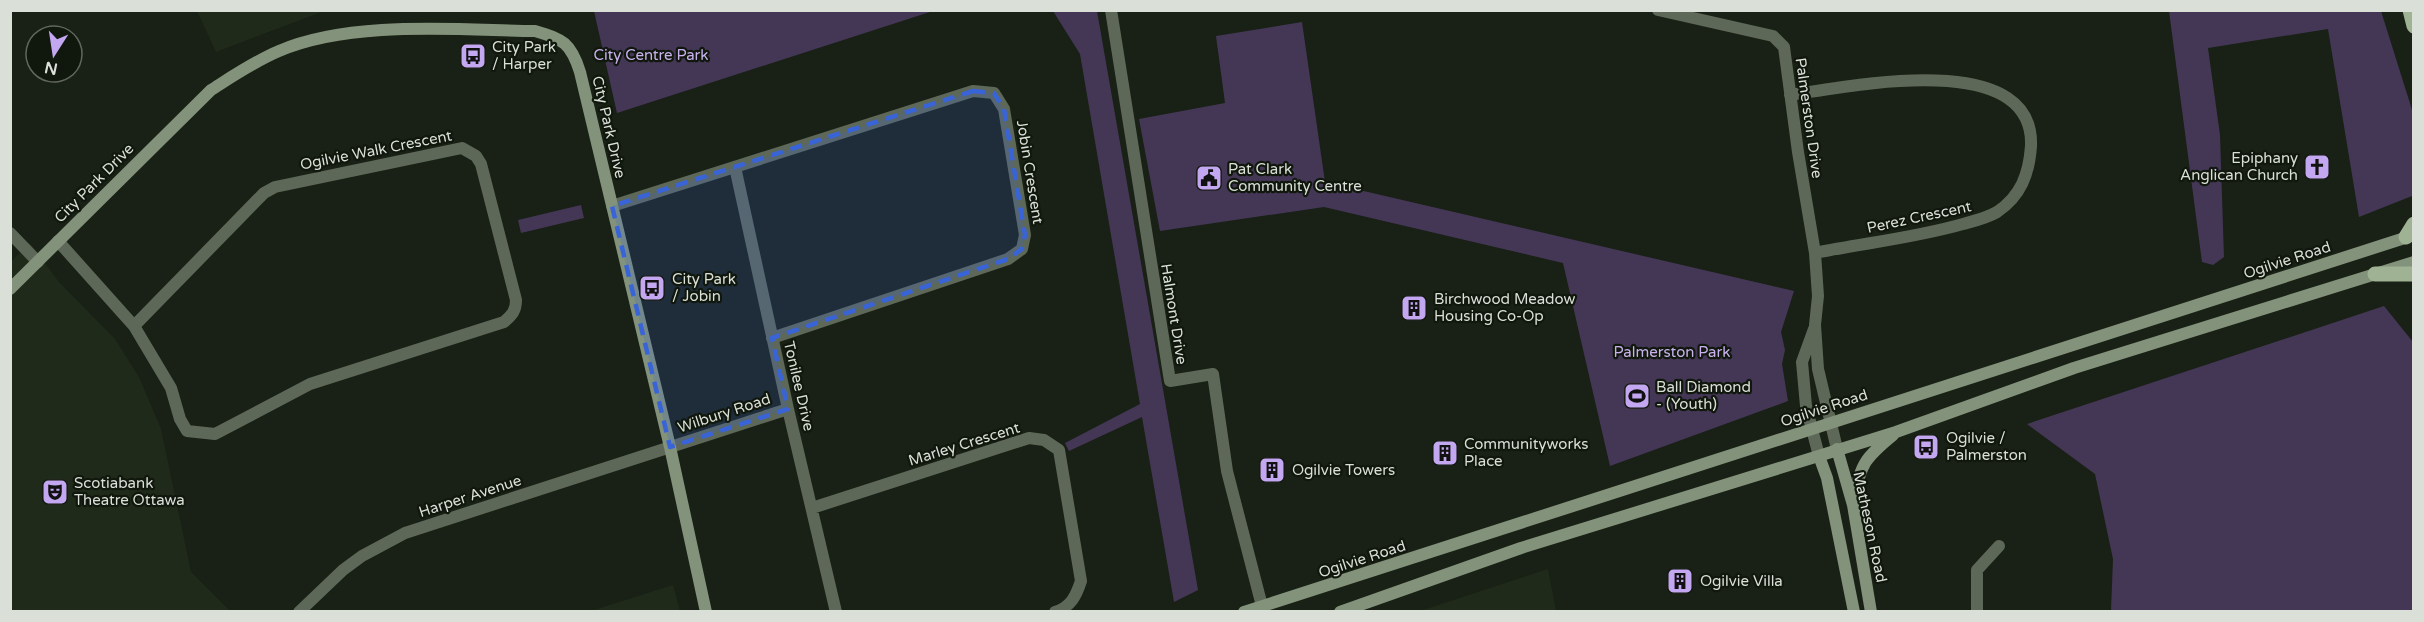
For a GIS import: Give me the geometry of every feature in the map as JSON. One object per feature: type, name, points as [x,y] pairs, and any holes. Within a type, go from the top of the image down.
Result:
[{"type":"main road","points":[[2410,10],[2414,26]]},
{"type":"main road","name":"City Park Drive","points":[[10,289],[211,90],[280,50],[365,31],[535,31],[555,37],[568,45],[576,57],[580,72],[670,447],[706,612]]},
{"type":"main road","name":"Ogilvie Road","points":[[1244,612],[1830,421],[2087,341],[2411,232]]},
{"type":"main road","points":[[1340,612],[1521,548],[1896,432],[2074,368],[2414,262]]},
{"type":"main road","points":[[2375,274],[2414,274]]},
{"type":"main road","points":[[1853,505],[1858,475],[1862,466],[1875,449],[1896,432]]},
{"type":"main road","name":"Matheson Road","points":[[1837,449],[1853,505],[1871,612]]},
{"type":"main road","points":[[1819,456],[1827,478],[1854,612]]},
{"type":"street","name":"Halmont Drive","points":[[1111,10],[1170,381],[1213,374],[1227,471],[1262,606]]},
{"type":"street","name":"Palmerston Drive","points":[[1658,10],[1773,36],[1784,47],[1815,253],[1818,296],[1815,326],[1818,369],[1837,449]]},
{"type":"street","name":"Perez Crescent","points":[[1790,95],[1895,80],[1955,82],[1988,89],[2007,99],[2020,109],[2027,121],[2031,136],[2026,178],[2010,201],[1996,212],[1955,226],[1911,237],[1815,253]]},
{"type":"street","name":"Jobin Crescent","points":[[612,206],[973,91],[994,93],[1004,109],[1025,236],[1022,249],[1008,259],[772,338]]},
{"type":"street","name":"Ogilvie Walk Crescent","points":[[462,148],[476,156],[482,164],[516,300],[516,308],[504,322],[310,384],[215,434],[187,431],[180,419],[171,388],[134,326],[264,194],[275,187],[462,148]]},
{"type":"street","name":"Tonilee Drive","points":[[735,167],[788,409],[836,612]]},
{"type":"street","points":[[10,233],[38,262]]},
{"type":"street","points":[[58,241],[134,326]]},
{"type":"street","name":"Palmerston Drive","points":[[1815,326],[1802,362],[1810,428],[1819,456]]},
{"type":"street","name":"Wilbury Road","points":[[670,447],[788,409]]},
{"type":"street","name":"Marley Crescent","points":[[812,508],[1029,438],[1044,440],[1059,450],[1081,581],[1075,598],[1064,609],[1055,612]]},
{"type":"street","name":"Harper Avenue","points":[[299,612],[343,570],[362,556],[405,532],[670,447]]},
{"type":"street","points":[[1977,612],[1977,570],[1999,546]]},
{"type":"highlighted area","points":[[973,91],[994,93],[1004,109],[1025,235],[1022,249],[1008,259],[772,338],[788,409],[670,447],[612,206]]},
{"type":"shaded area","points":[[197,11],[324,11],[216,52]]},
{"type":"shaded area","name":"Scotiabank Theatre Ottawa","points":[[30,243],[59,282],[115,339],[139,377],[161,429],[191,572],[230,611],[11,612],[11,262]]},
{"type":"shaded area","points":[[1548,569],[1556,611],[1420,611]]},
{"type":"shaded area","points":[[673,585],[680,611],[591,611]]},
{"type":"green space","name":"City Centre Park","points":[[594,10],[933,11],[617,113]]},
{"type":"green space","points":[[1053,11],[1097,11],[1198,590],[1174,602],[1142,417],[1069,451],[1065,443],[1140,404],[1080,54]]},
{"type":"green space","points":[[2169,11],[2381,11],[2413,113],[2412,196],[2359,217],[2328,29],[2208,48],[2220,135],[2224,257],[2213,265],[2202,262]]},
{"type":"green space","name":"Palmerston Park","points":[[1302,22],[1325,182],[1794,291],[1781,332],[1785,350],[1782,364],[1788,401],[1610,466],[1563,263],[1324,207],[1160,231],[1139,119],[1225,103],[1216,36]]},
{"type":"green space","points":[[581,205],[584,218],[521,233],[518,220]]},
{"type":"green space","points":[[2384,306],[2413,342],[2413,611],[2111,611],[2113,559],[2095,474],[2027,424]]},
{"type":"place","name":"City Park / Harper","points":[[473,56]]},
{"type":"place","name":"Epiphany Anglican Church","points":[[2317,167]]},
{"type":"place","name":"Pat Clark Community Centre","points":[[1209,178]]},
{"type":"place","name":"City Park / Jobin","points":[[652,288]]},
{"type":"place","name":"Birchwood Meadow Housing Co-Op","points":[[1414,308]]},
{"type":"place","name":"Ball Diamond - (Youth)","points":[[1637,396]]},
{"type":"place","name":"Ogilvie / Palmerston","points":[[1926,447]]},
{"type":"place","name":"Communityworks Place","points":[[1445,453]]},
{"type":"place","name":"Ogilvie Towers","points":[[1272,470]]},
{"type":"place","name":"Scotiabank Theatre Ottawa","points":[[55,492]]},
{"type":"place","name":"Ogilvie Villa","points":[[1680,581]]}]
